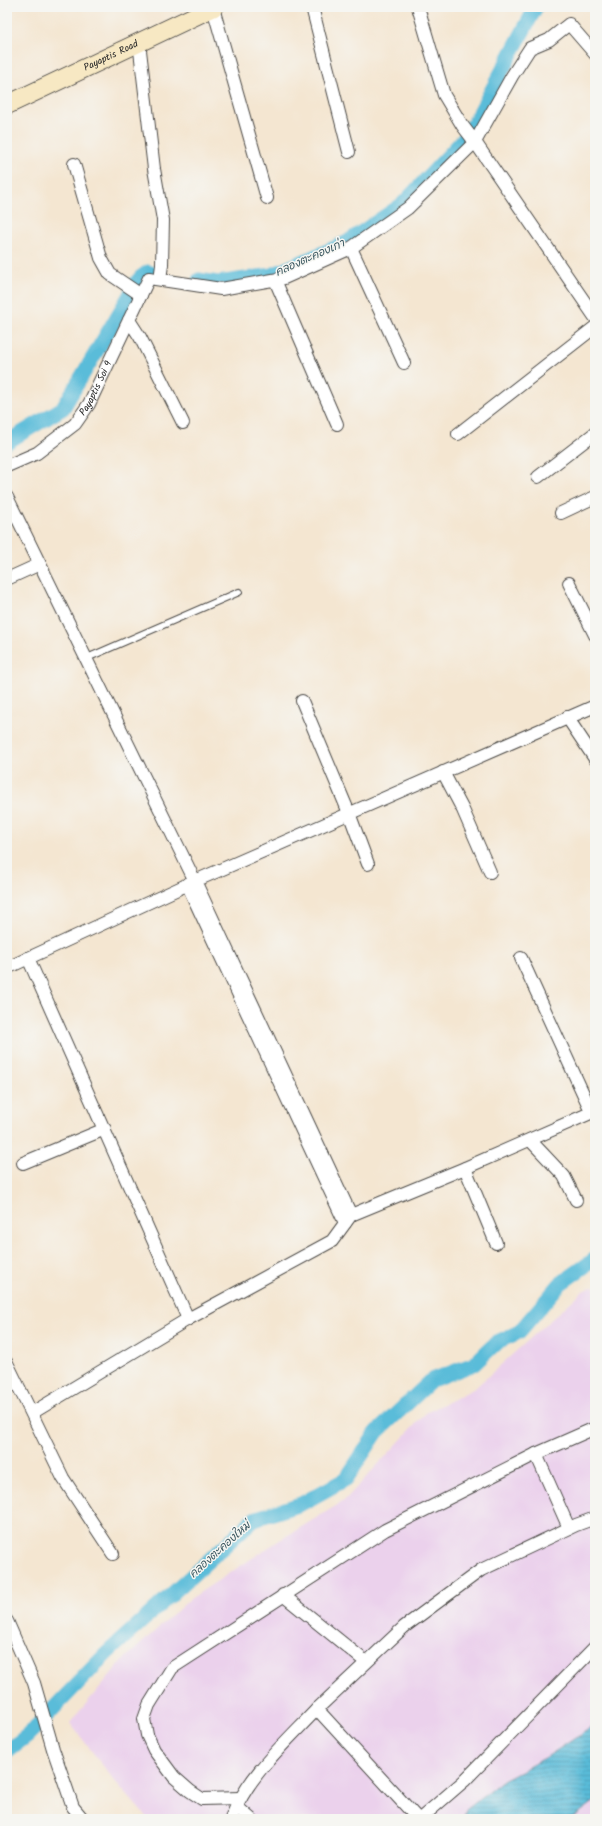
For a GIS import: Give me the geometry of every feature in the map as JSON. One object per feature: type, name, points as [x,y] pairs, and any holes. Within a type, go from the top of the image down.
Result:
[{"type":"street","points":[[214,7],[267,198]]},
{"type":"street","name":"Payaptis Road","points":[[7,105],[214,7]]},
{"type":"street","points":[[312,7],[350,152]]},
{"type":"street","points":[[418,7],[444,95],[462,125],[595,316]]},
{"type":"street","points":[[154,279],[220,289],[284,278],[351,248],[408,208],[475,142],[512,76],[530,48],[549,40],[569,24],[595,54]]},
{"type":"street","name":"Payaptis Soi 9","points":[[7,466],[37,452],[75,424],[89,404],[141,295],[154,279],[162,265],[163,220],[154,169],[139,42]]},
{"type":"street","points":[[74,164],[101,258],[110,274],[141,295]]},
{"type":"street","points":[[351,248],[404,363]]},
{"type":"street","points":[[275,280],[337,424]]},
{"type":"street","points":[[129,320],[140,337],[183,423]]},
{"type":"street","points":[[458,434],[595,327]]},
{"type":"street","points":[[538,477],[595,433]]},
{"type":"street","points":[[7,497],[87,658],[348,1219]]},
{"type":"street","points":[[561,512],[595,497]]},
{"type":"street","points":[[7,579],[40,564]]},
{"type":"street","points":[[569,583],[595,635]]},
{"type":"street","points":[[302,701],[349,813],[368,864]]},
{"type":"street","points":[[7,968],[191,883],[595,706]]},
{"type":"street","points":[[567,717],[595,759]]},
{"type":"street","points":[[443,772],[463,810],[490,872]]},
{"type":"street","points":[[28,958],[188,1319]]},
{"type":"street","points":[[32,1413],[188,1319],[332,1241],[348,1219],[593,1112],[521,958]]},
{"type":"street","points":[[23,1163],[105,1129]]},
{"type":"street","points":[[530,1140],[564,1176],[576,1200]]},
{"type":"street","points":[[465,1168],[496,1243]]},
{"type":"street","points":[[7,1363],[63,1478],[113,1554]]},
{"type":"street","points":[[251,1819],[238,1802],[202,1799],[190,1791],[174,1777],[154,1750],[147,1735],[144,1719],[148,1705],[172,1668],[385,1530],[536,1454],[595,1428]]},
{"type":"street","points":[[536,1454],[569,1528]]},
{"type":"street","points":[[231,1819],[238,1802],[252,1781],[317,1709],[404,1627],[481,1570],[569,1528],[595,1518]]},
{"type":"street","points":[[283,1595],[366,1662]]},
{"type":"street","points":[[7,1621],[34,1683],[53,1749],[73,1807],[83,1819]]},
{"type":"street","points":[[317,1709],[419,1819],[464,1781],[595,1646]]},
{"type":"lane","points":[[87,658],[239,592]]},
{"type":"shaded area","points":[[595,1285],[595,1819],[148,1819],[114,1780],[70,1723],[121,1662],[190,1599],[280,1540],[344,1501],[426,1413],[475,1388],[583,1291]]},
{"type":"water","points":[[595,1722],[595,1801],[571,1819],[463,1819],[466,1810],[503,1780],[545,1758],[586,1731]]},
{"type":"waterway","name":"คลองตะคองเก่า","points":[[472,127],[536,7]]},
{"type":"waterway","name":"คลองตะคองเก่า","points":[[199,280],[218,283],[272,275],[346,243],[403,204],[466,137]]},
{"type":"waterway","name":"คลองตะคองเก่า","points":[[136,283],[148,272],[154,274]]},
{"type":"waterway","name":"คลองตะคองเก่า","points":[[7,442],[63,408],[131,293]]},
{"type":"waterway","name":"คลองตะคองใหม่","points":[[7,1751],[28,1735],[106,1654],[254,1519],[301,1504],[346,1479],[377,1432],[432,1380],[474,1364],[497,1342],[519,1332],[560,1284],[595,1259]]}]
